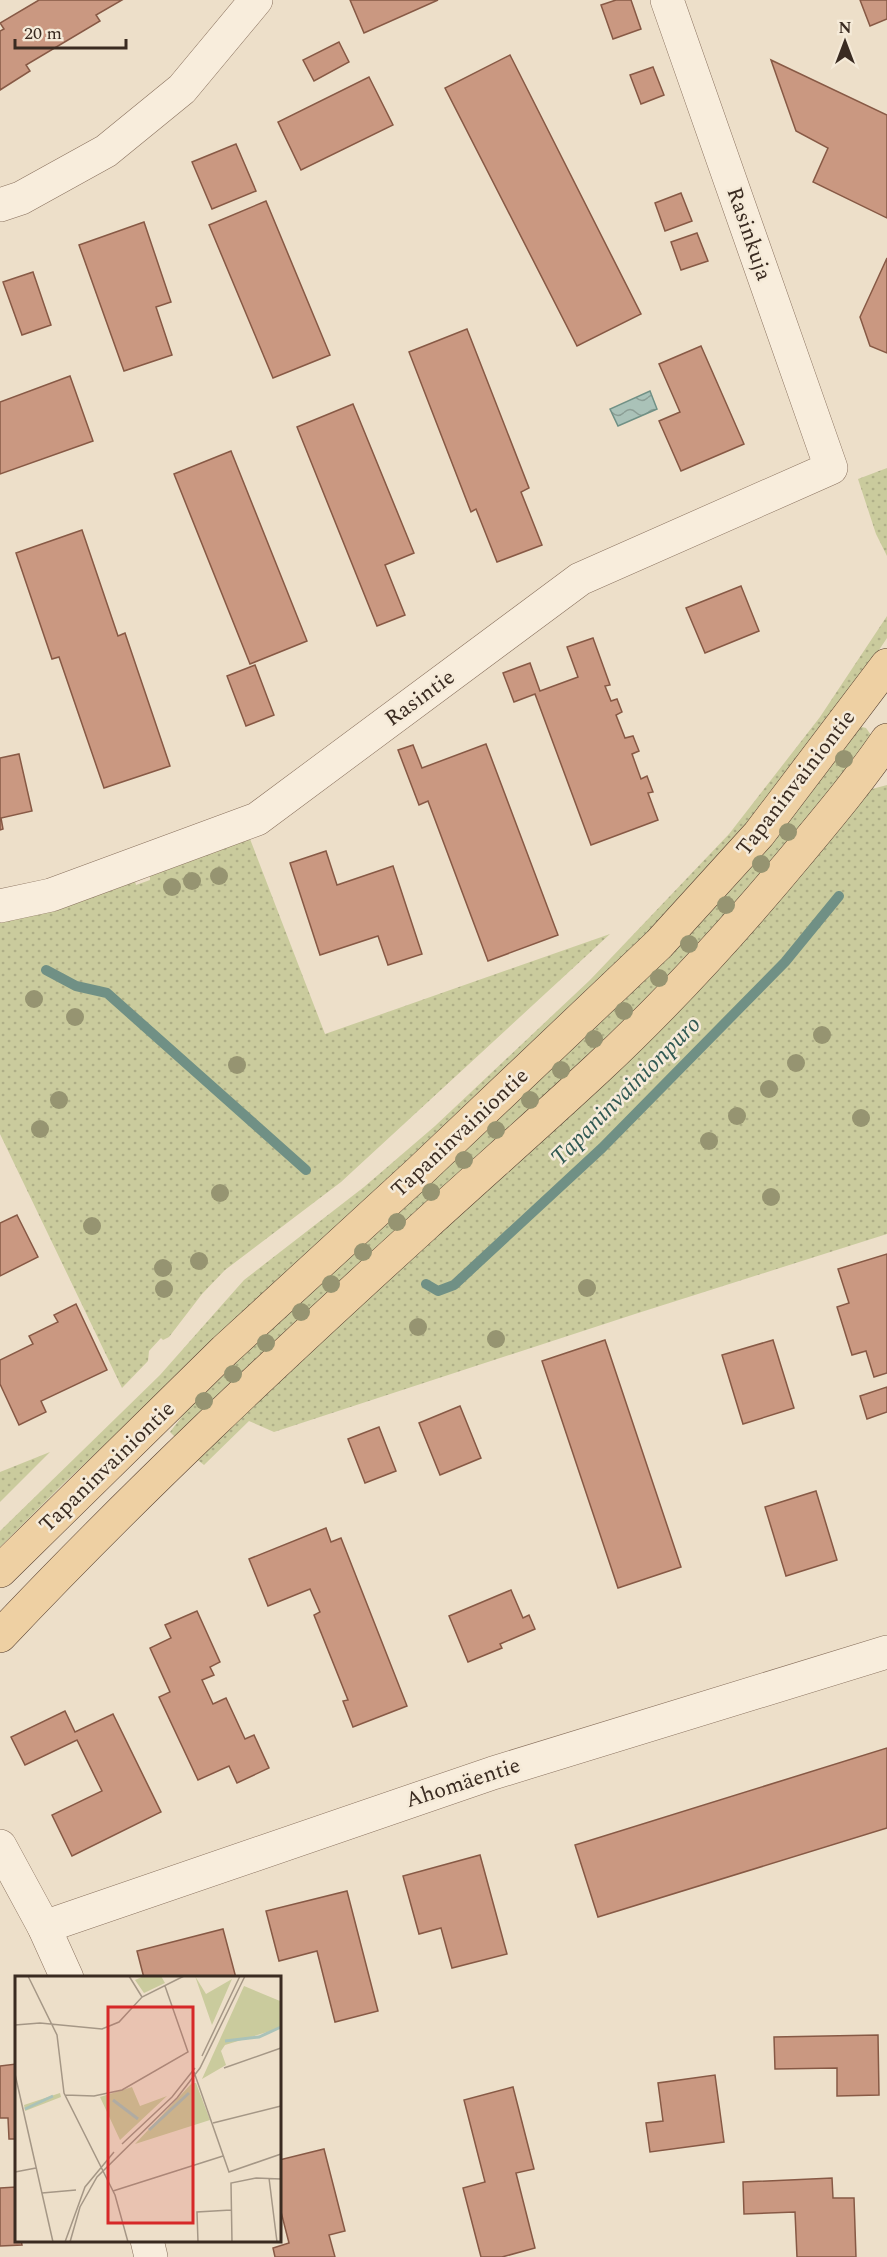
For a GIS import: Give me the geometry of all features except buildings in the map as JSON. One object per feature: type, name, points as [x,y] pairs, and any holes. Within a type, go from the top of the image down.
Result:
[{"type":"main road","name":"Tapaninvainiontie","points":[[0,1571],[225,1350],[419,1172],[659,944],[759,834],[887,666]]},
{"type":"main road","name":"Tapaninvainiontie","points":[[0,1636],[65,1567],[187,1448],[386,1260],[616,1050],[758,903],[861,778],[887,740]]},
{"type":"street","points":[[0,205],[21,198],[106,151],[182,89],[256,0]]},
{"type":"street","name":"Rasinkuja","points":[[667,0],[831,468]]},
{"type":"street","name":"Rasintie","points":[[0,906],[51,895],[257,819],[580,579],[831,468]]},
{"type":"street","name":"Ahomäentie","points":[[44,1927],[493,1773],[887,1652]]},
{"type":"street","points":[[0,1846],[44,1927],[66,1976]]},
{"type":"street","points":[[147,2242],[151,2257]]},
{"type":"green space","points":[[887,468],[887,556],[876,534],[858,479]]},
{"type":"green space","points":[[887,616],[887,638],[819,737],[683,901],[62,1485],[0,1547],[0,1531],[160,1375],[244,1280],[364,1187],[435,1126],[590,980],[729,834],[820,717]]},
{"type":"green space","points":[[857,728],[866,728],[871,735],[818,812],[658,991],[177,1439],[170,1432],[194,1401]]},
{"type":"green space","points":[[887,785],[887,1234],[274,1432],[249,1421],[204,1465],[194,1457],[863,796],[872,789]]},
{"type":"green space","points":[[250,839],[325,1034],[610,934],[341,1182],[225,1270],[202,1294],[169,1337],[163,1340],[161,1338],[149,1351],[148,1361],[122,1388],[0,1134],[0,922],[35,914],[135,881],[136,885],[150,880],[150,875]]},
{"type":"green space","points":[[50,1452],[0,1502],[0,1472]]},
{"type":"water","points":[[650,391],[657,409],[618,426],[610,409]]},
{"type":"waterway","name":"Tapaninvainionpuro","points":[[426,1284],[438,1291],[454,1285],[602,1148],[785,962],[839,896]]},
{"type":"waterway","name":"Tapaninvainionpuro","points":[[46,970],[76,986],[107,993],[306,1170]]}]
